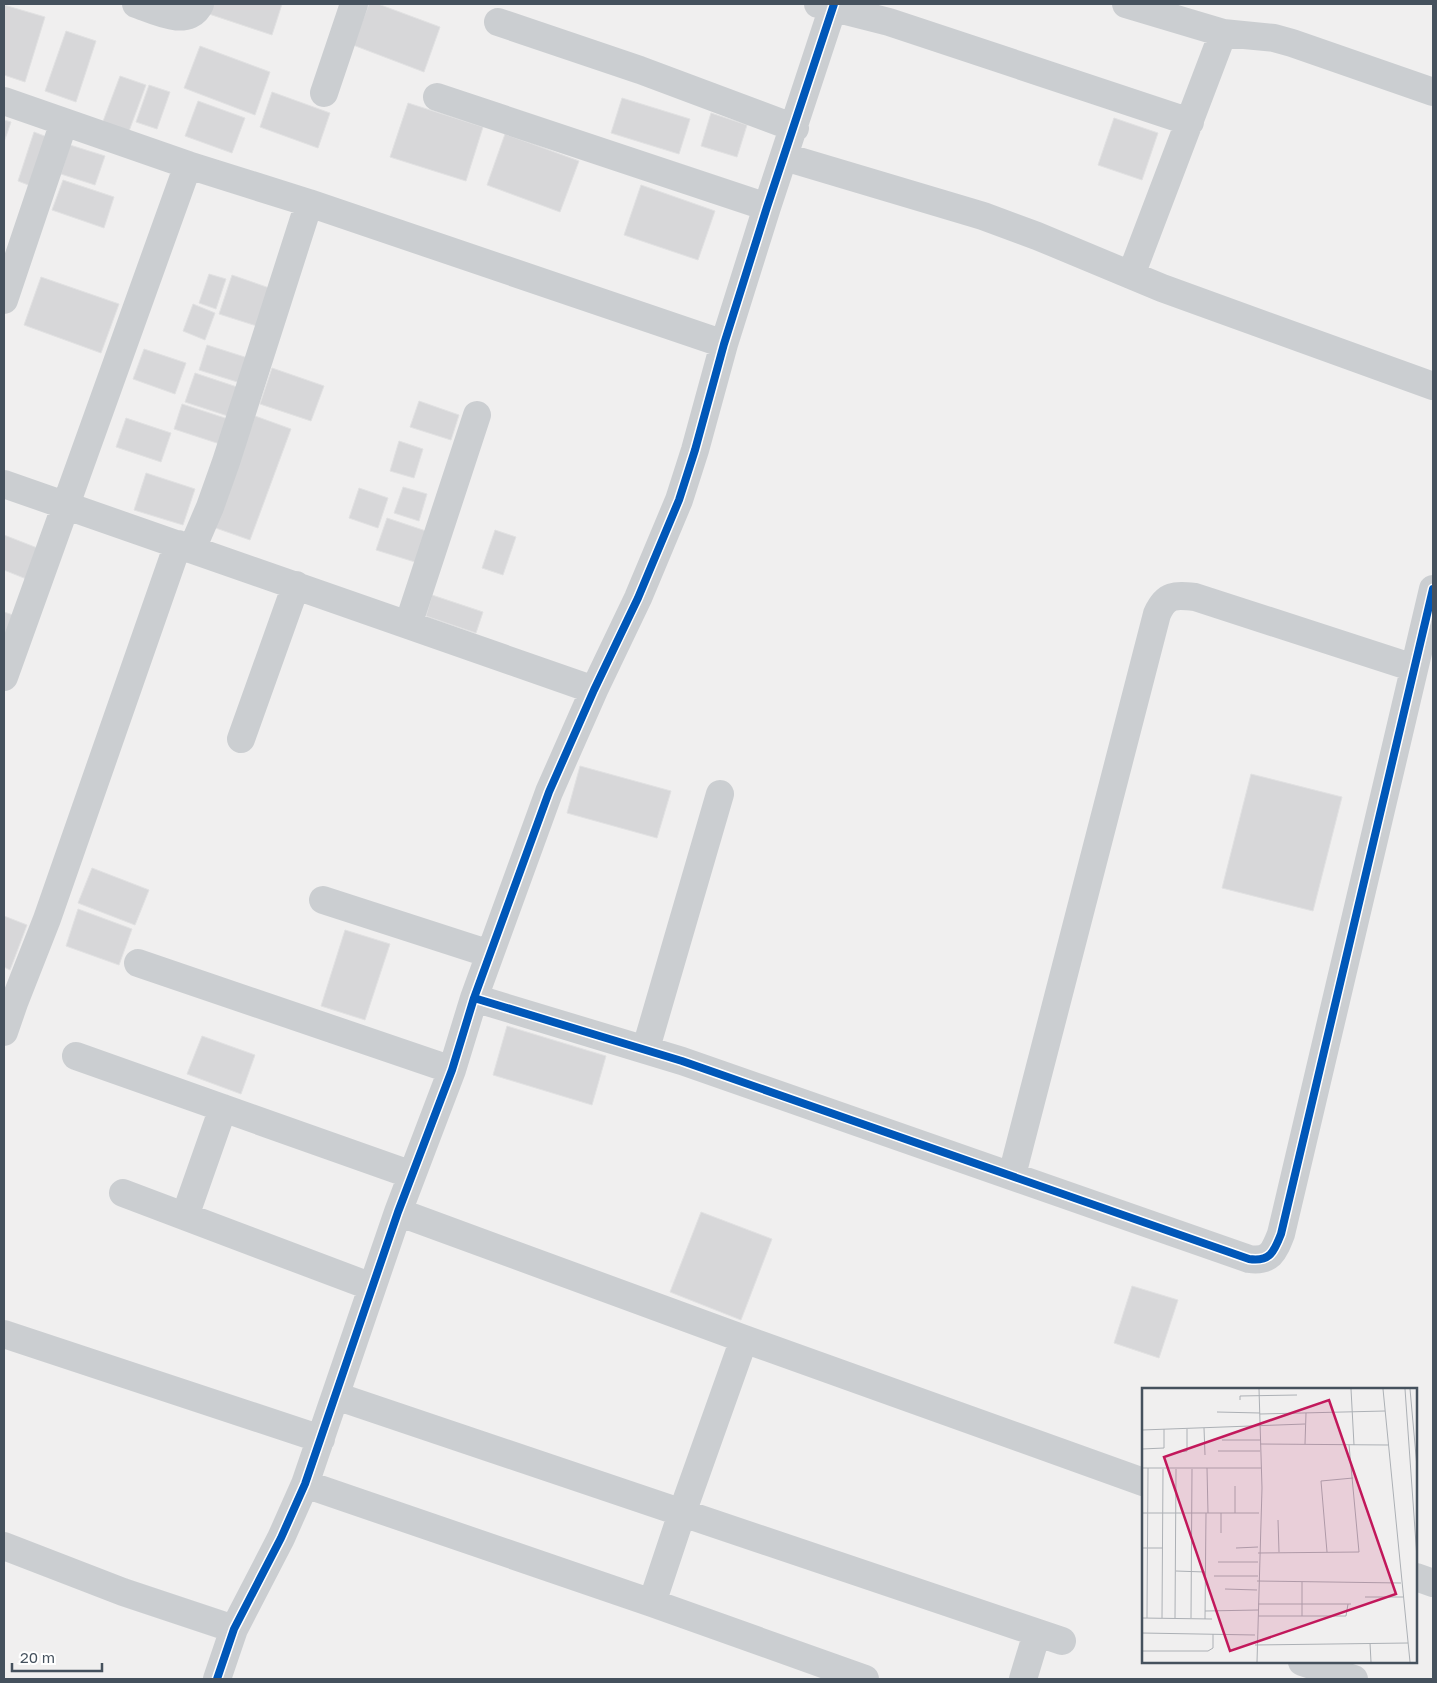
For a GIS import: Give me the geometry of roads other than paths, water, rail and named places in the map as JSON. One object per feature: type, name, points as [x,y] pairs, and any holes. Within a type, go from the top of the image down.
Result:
[{"type":"street","points":[[136,4],[177,18],[197,11],[200,4]]},
{"type":"street","points":[[324,94],[354,4]]},
{"type":"street","points":[[1126,4],[1223,33],[1274,38],[1433,92]]},
{"type":"street","points":[[217,1679],[234,1629],[281,1538],[305,1484],[398,1212],[452,1070],[474,998],[549,792],[594,690],[642,590],[679,500],[724,344],[767,207],[795,128],[829,5],[890,22],[1190,122]]},
{"type":"street","points":[[498,22],[640,70],[795,128]]},
{"type":"street","points":[[1132,275],[1223,33]]},
{"type":"street","points":[[437,97],[767,207]]},
{"type":"street","points":[[4,101],[188,165],[309,203],[724,344]]},
{"type":"street","points":[[4,300],[64,122]]},
{"type":"street","points":[[785,157],[983,216],[1037,236],[1162,288],[1433,386]]},
{"type":"street","points":[[4,677],[188,165]]},
{"type":"street","points":[[4,1032],[9,1001],[47,919],[185,547],[210,507],[309,203]]},
{"type":"street","points":[[408,625],[477,414]]},
{"type":"street","points":[[4,484],[594,690]]},
{"type":"street","points":[[241,739],[296,585]]},
{"type":"street","points":[[474,998],[646,1048],[1249,1259],[1258,1260],[1267,1257],[1275,1250],[1281,1234],[1433,589]]},
{"type":"street","points":[[1012,1175],[1155,624],[1162,604],[1170,597],[1195,597],[1414,668]]},
{"type":"street","points":[[646,1048],[720,794]]},
{"type":"street","points":[[322,900],[490,954]]},
{"type":"street","points":[[138,963],[452,1070]]},
{"type":"street","points":[[76,1056],[412,1175]]},
{"type":"street","points":[[184,1216],[223,1108]]},
{"type":"street","points":[[122,1193],[372,1287]]},
{"type":"street","points":[[398,1212],[744,1339],[1142,1482]]},
{"type":"street","points":[[4,1334],[321,1439]]},
{"type":"street","points":[[652,1603],[744,1339]]},
{"type":"street","points":[[336,1396],[1050,1637],[1023,1679]]},
{"type":"street","points":[[305,1484],[652,1603],[865,1679]]},
{"type":"street","points":[[4,1546],[123,1592],[234,1629]]},
{"type":"street","points":[[1417,1577],[1433,1583]]},
{"type":"street","points":[[1305,1663],[1354,1679]]}]
